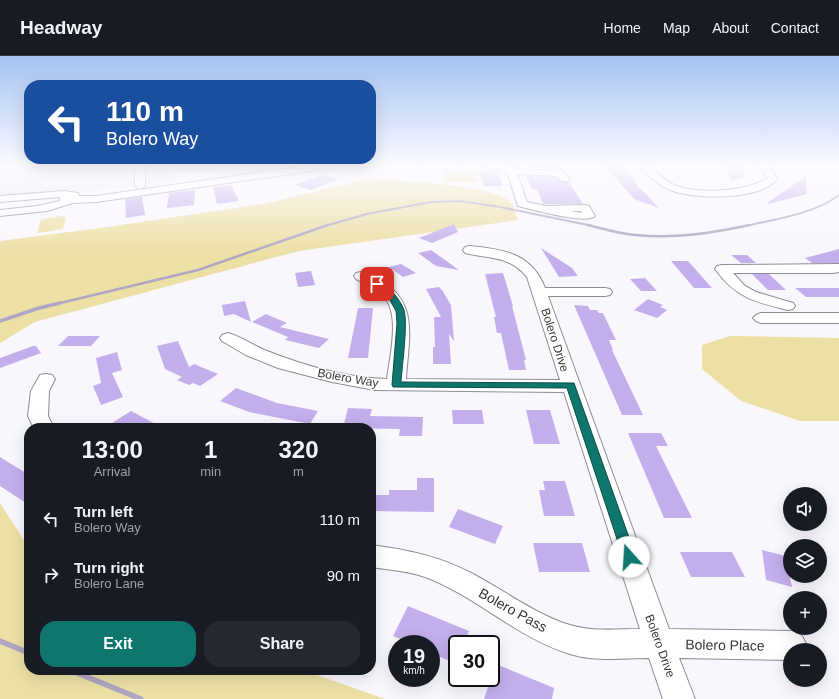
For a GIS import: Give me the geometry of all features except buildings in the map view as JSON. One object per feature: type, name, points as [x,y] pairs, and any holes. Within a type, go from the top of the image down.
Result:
[{"type":"street","points":[[0,213],[58,206],[69,197],[82,195]]},
{"type":"street","points":[[0,199],[69,197],[96,199],[95,209],[155,201],[153,195]]},
{"type":"street","points":[[519,195],[522,204],[551,210]]},
{"type":"street","name":"Bolero Drive","points":[[469,250],[504,255],[521,263],[534,276],[658,643],[679,699]]},
{"type":"street","points":[[839,268],[833,270],[722,269],[740,289],[751,295],[788,306],[839,306]]},
{"type":"street","points":[[361,276],[386,290],[394,299],[400,311],[401,323],[396,385]]},
{"type":"street","points":[[540,292],[605,292]]},
{"type":"street","points":[[788,306],[800,318]]},
{"type":"street","points":[[761,318],[839,318]]},
{"type":"street","name":"Bolero Way","points":[[228,338],[252,351],[284,364],[332,377],[375,384],[570,386]]},
{"type":"street","points":[[42,423],[38,416],[40,392],[46,379]]},
{"type":"street","name":"Bolero Pass","points":[[376,557],[407,561],[433,568],[462,582],[542,628],[571,640],[598,644],[658,643]]},
{"type":"street","name":"Bolero Place","points":[[658,643],[783,646]]},
{"type":"shaded area","points":[[0,195],[35,195],[0,198]]},
{"type":"shaded area","points":[[300,195],[497,195],[511,202],[518,220],[299,251],[35,322],[0,343],[0,241],[263,204]]},
{"type":"shaded area","points":[[62,216],[66,217],[63,229],[37,233],[41,219]]},
{"type":"shaded area","points":[[730,336],[839,338],[839,421],[800,421],[741,401],[702,369],[702,345]]},
{"type":"shaded area","points":[[0,503],[24,540],[24,675],[317,675],[385,699],[0,699]]},
{"type":"waterway","points":[[747,225],[807,211],[819,207],[839,195]]},
{"type":"waterway","points":[[326,226],[367,214],[431,202],[460,201],[500,207],[593,226]]},
{"type":"waterway","points":[[588,225],[624,234],[651,236],[679,236],[708,233],[747,225]]},
{"type":"waterway","points":[[56,304],[198,270],[326,226]]},
{"type":"waterway","points":[[0,321],[39,308],[60,303]]},
{"type":"waterway","points":[[0,641],[24,651]]},
{"type":"waterway","points":[[82,675],[141,699]]},
{"type":"route","points":[[377,284],[390,294],[400,311],[401,323],[396,385],[570,386],[629,557]]}]
